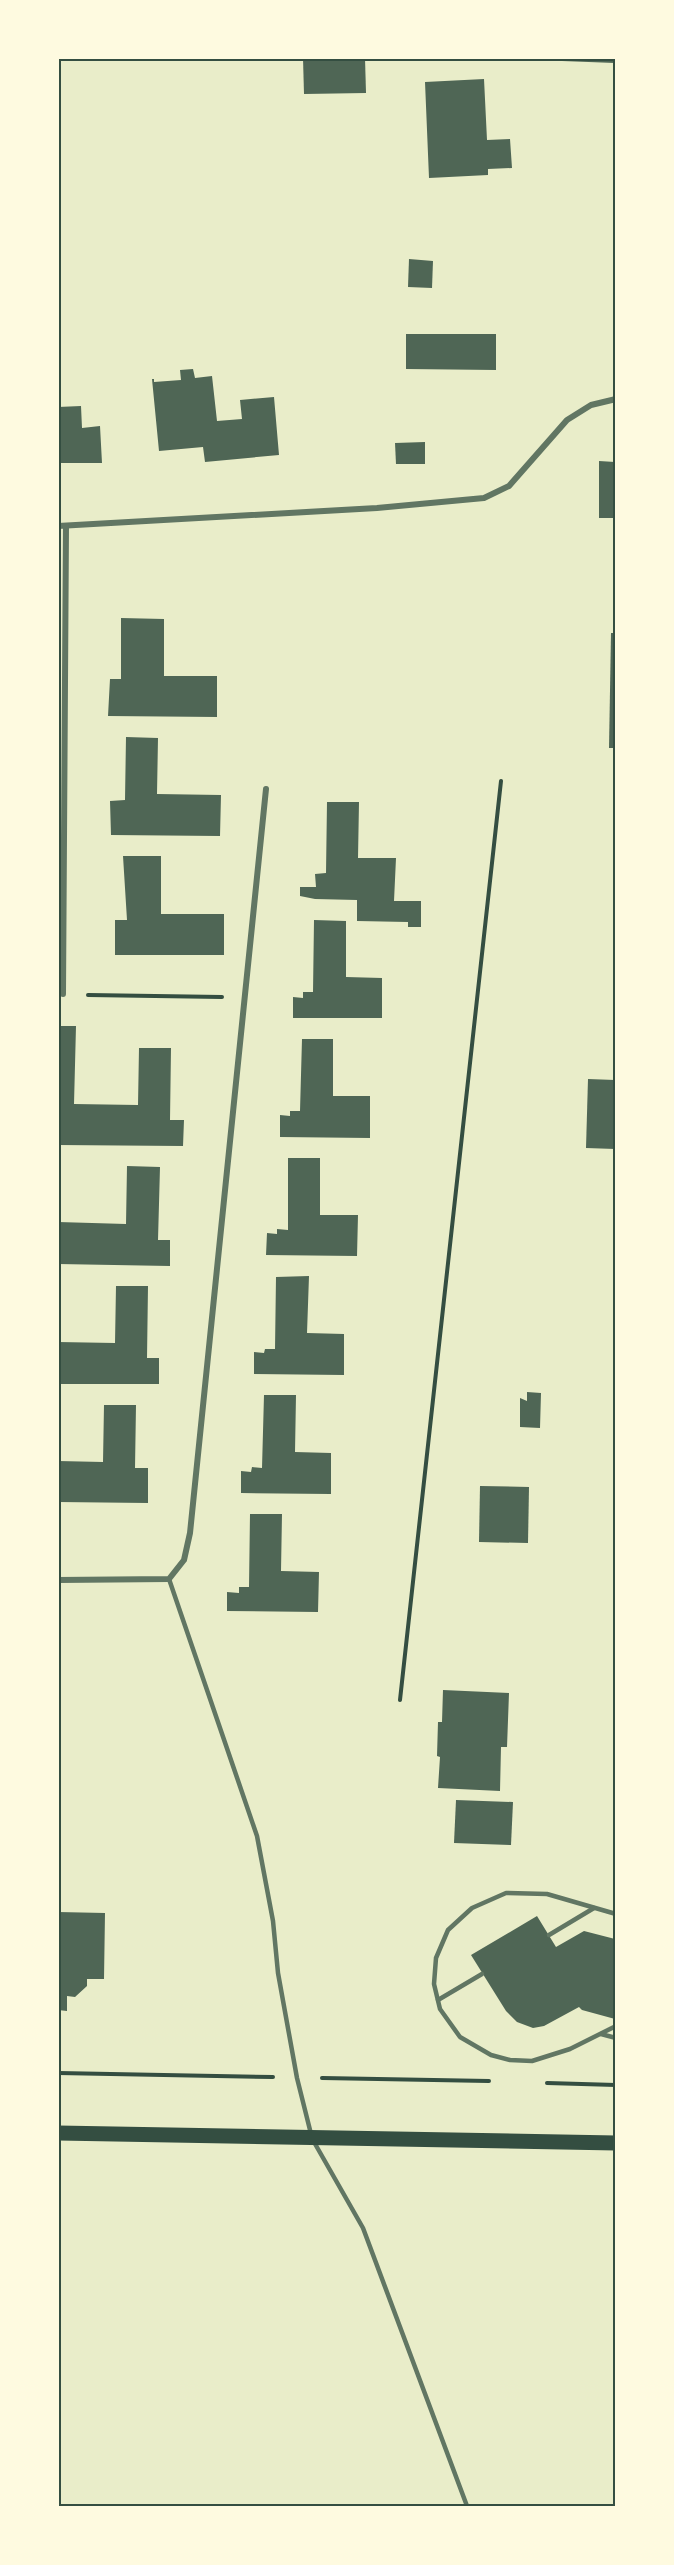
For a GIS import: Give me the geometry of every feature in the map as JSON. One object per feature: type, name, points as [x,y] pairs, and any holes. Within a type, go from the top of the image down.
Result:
[{"type":"main road","points":[[58,2133],[615,2143]]},
{"type":"street","points":[[63,994],[62,526],[376,508],[484,498],[509,486],[567,420],[591,405],[615,399]]},
{"type":"street","points":[[58,1580],[169,1579],[184,1560],[190,1533],[266,789]]},
{"type":"lane","points":[[169,1579],[257,1836],[273,1921],[278,1973],[297,2078],[312,2138],[363,2228],[467,2506]]},
{"type":"lane","points":[[615,1914],[547,1894],[507,1893],[472,1908],[448,1930],[436,1958],[434,1984],[440,2009],[460,2037],[491,2055],[510,2060],[532,2061],[570,2049],[615,2026]]},
{"type":"lane","points":[[549,1935],[594,1908]]},
{"type":"lane","points":[[438,2000],[482,1974]]},
{"type":"lane","points":[[601,2034],[615,2038]]},
{"type":"path","points":[[399,1700],[501,781]]},
{"type":"path","points":[[63,994],[244,997]]},
{"type":"path","points":[[58,2073],[500,2082]]},
{"type":"path","points":[[546,2083],[615,2085]]},
{"type":"building","points":[[303,58],[365,58],[366,93],[304,94]]},
{"type":"building","points":[[562,58],[615,58],[615,63],[562,61]]},
{"type":"building","points":[[484,79],[487,140],[510,139],[512,168],[488,169],[488,175],[429,178],[425,82]]},
{"type":"building","points":[[409,259],[433,261],[432,288],[408,287]]},
{"type":"building","points":[[613,286],[615,286],[615,320],[613,320]]},
{"type":"building","points":[[406,334],[496,334],[496,370],[406,369]]},
{"type":"building","points":[[193,369],[195,378],[212,376],[217,421],[242,419],[240,400],[274,397],[279,455],[205,462],[203,447],[159,451],[152,379],[154,382],[181,380],[180,370]]},
{"type":"building","points":[[81,406],[82,428],[100,426],[102,463],[58,463],[58,407]]},
{"type":"building","points":[[425,442],[425,464],[396,464],[395,443]]},
{"type":"building","points":[[599,461],[615,462],[615,518],[599,518]]},
{"type":"building","points":[[121,618],[164,619],[164,676],[217,676],[217,717],[108,716],[110,679],[121,679]]},
{"type":"building","points":[[611,633],[615,633],[615,748],[609,748]]},
{"type":"building","points":[[126,737],[158,738],[157,794],[221,795],[220,836],[111,835],[110,801],[125,800]]},
{"type":"building","points":[[327,802],[359,802],[358,858],[396,858],[394,901],[421,901],[421,927],[408,927],[408,922],[357,921],[357,900],[315,899],[300,896],[300,887],[316,887],[315,874],[326,873]]},
{"type":"building","points":[[123,856],[161,856],[161,914],[224,914],[224,955],[115,955],[115,920],[127,920]]},
{"type":"building","points":[[314,920],[346,921],[346,977],[382,978],[382,1018],[293,1018],[293,997],[303,998],[303,992],[313,992]]},
{"type":"building","points":[[58,1026],[76,1026],[74,1104],[138,1105],[139,1048],[171,1048],[170,1120],[184,1120],[183,1146],[58,1145]]},
{"type":"building","points":[[302,1039],[333,1039],[333,1096],[370,1096],[370,1138],[280,1137],[280,1115],[290,1116],[290,1111],[300,1111]]},
{"type":"building","points":[[588,1079],[615,1080],[615,1149],[586,1148]]},
{"type":"building","points":[[288,1158],[320,1158],[320,1215],[358,1215],[357,1256],[266,1255],[267,1233],[277,1234],[277,1229],[288,1230]]},
{"type":"building","points":[[127,1166],[160,1167],[158,1240],[170,1240],[170,1266],[58,1264],[58,1222],[126,1224]]},
{"type":"building","points":[[309,1276],[307,1333],[344,1334],[344,1375],[254,1374],[254,1352],[264,1353],[265,1349],[275,1349],[276,1277]]},
{"type":"building","points":[[116,1286],[148,1286],[147,1358],[159,1358],[159,1384],[58,1384],[58,1342],[115,1343]]},
{"type":"building","points":[[527,1392],[541,1393],[540,1428],[520,1427],[520,1398],[527,1401]]},
{"type":"building","points":[[264,1395],[296,1395],[295,1452],[331,1453],[331,1494],[241,1493],[241,1471],[251,1472],[252,1467],[262,1468]]},
{"type":"building","points":[[104,1405],[136,1405],[135,1468],[148,1468],[148,1503],[58,1502],[58,1461],[103,1462]]},
{"type":"building","points":[[480,1486],[529,1487],[528,1543],[479,1542]]},
{"type":"building","points":[[250,1514],[282,1514],[281,1571],[319,1572],[318,1612],[227,1611],[227,1592],[239,1593],[239,1587],[249,1587]]},
{"type":"building","points":[[443,1690],[509,1693],[507,1747],[501,1747],[500,1791],[438,1788],[440,1757],[437,1756],[438,1722],[442,1722]]},
{"type":"building","points":[[456,1800],[513,1802],[511,1845],[454,1843]]},
{"type":"building","points":[[58,1912],[105,1913],[104,1979],[87,1979],[87,1986],[75,1997],[67,1996],[67,2011],[58,2010]]},
{"type":"building","points":[[537,1916],[556,1947],[584,1931],[615,1939],[615,2019],[582,2010],[579,2007],[544,2026],[533,2028],[517,2022],[506,2011],[471,1955]]}]
